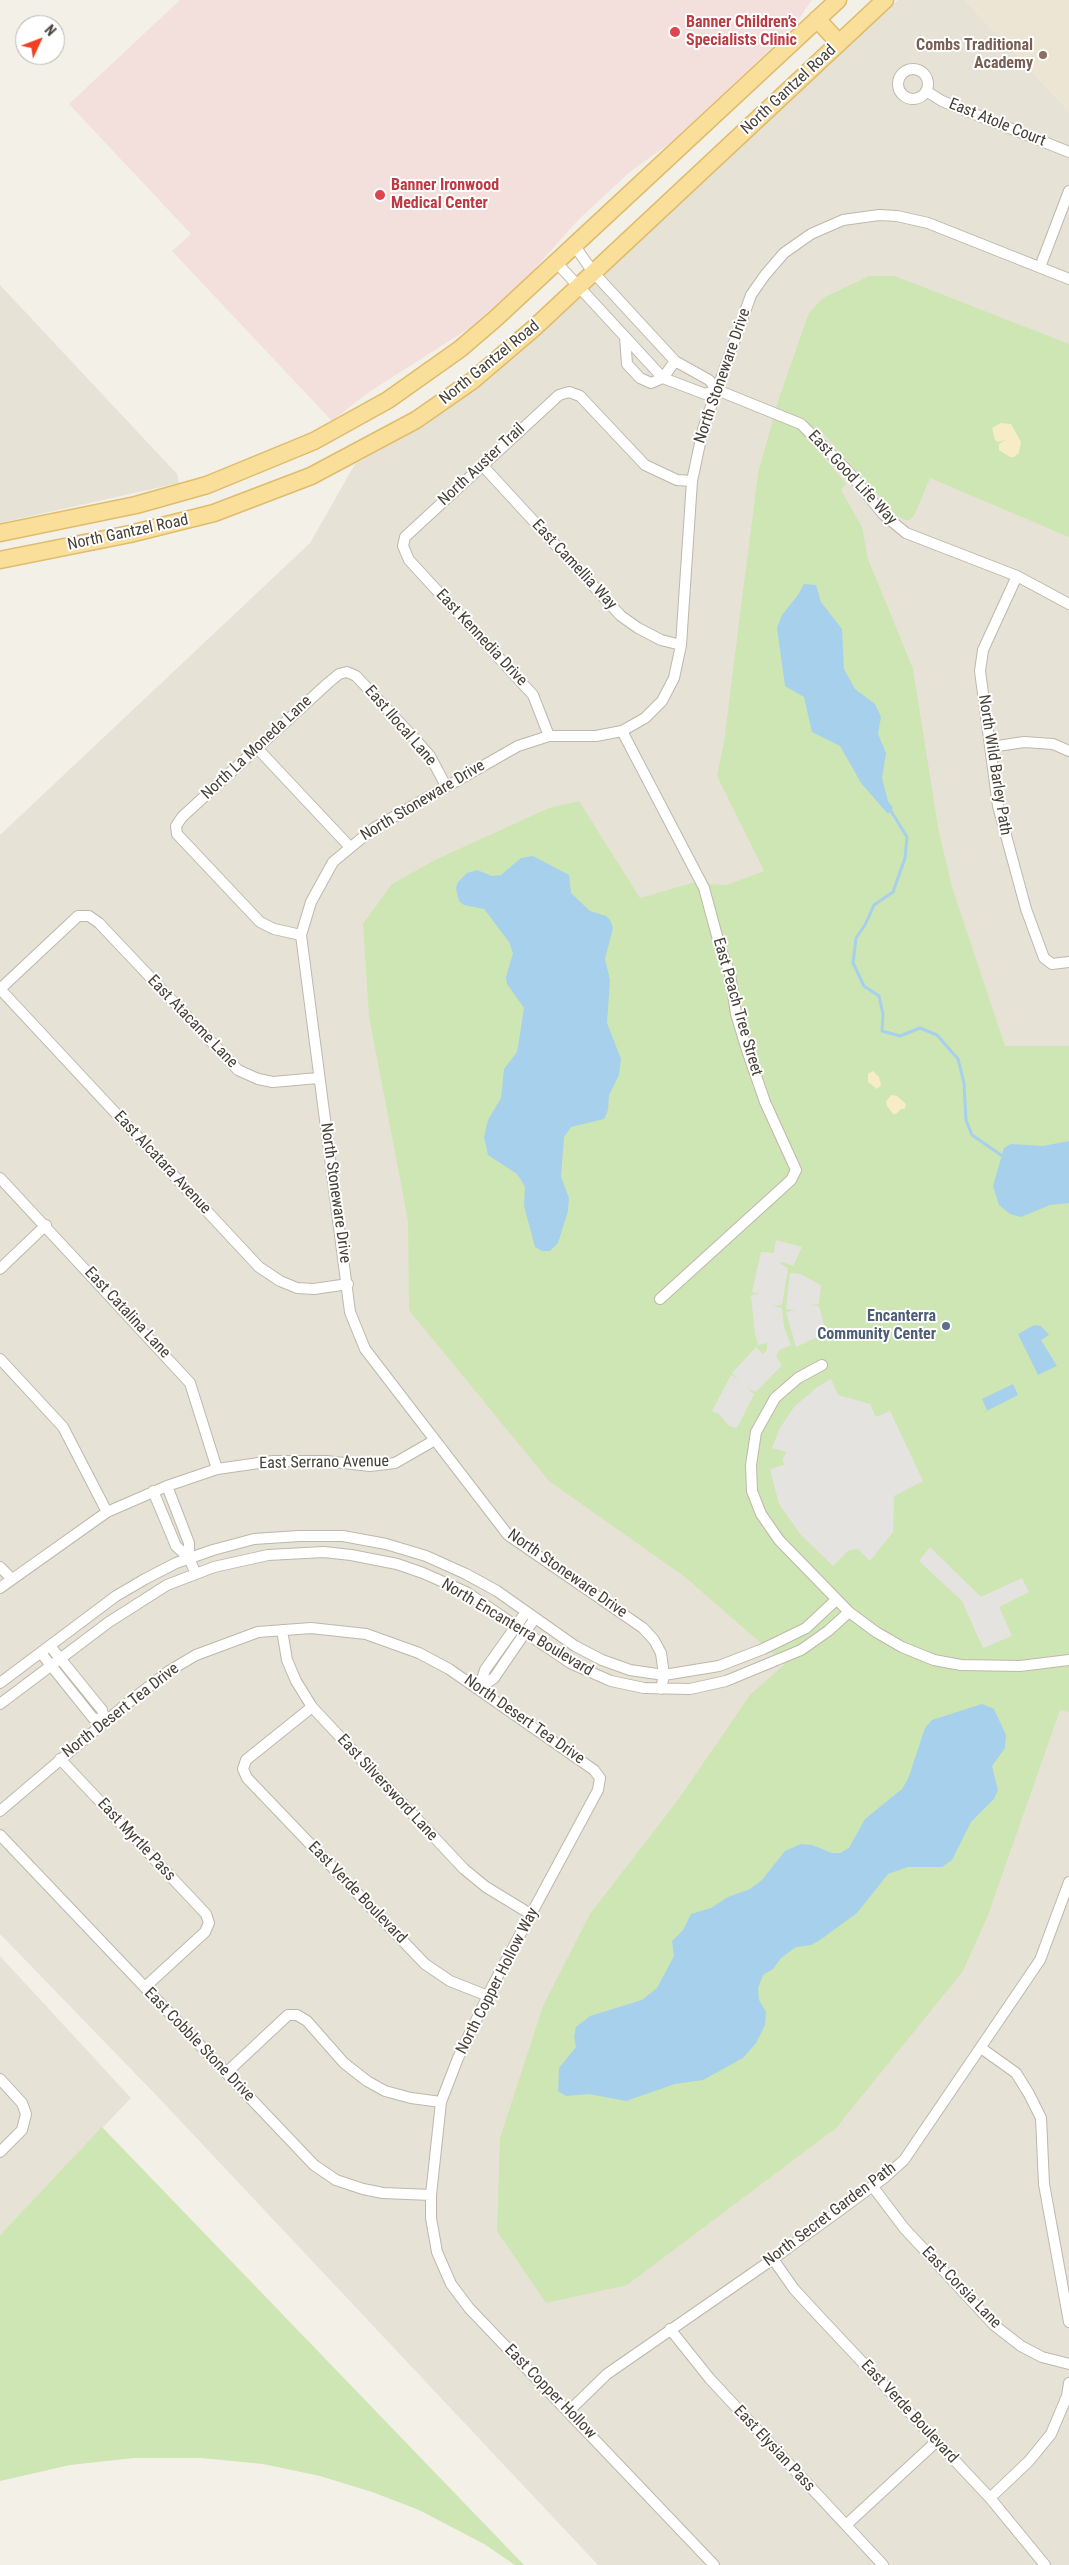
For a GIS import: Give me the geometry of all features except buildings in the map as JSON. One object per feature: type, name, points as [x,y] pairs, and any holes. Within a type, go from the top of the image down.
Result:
[{"type":"main road","name":"North Gantzel Road","points":[[0,533],[136,505],[243,472],[314,442],[388,400],[433,369],[495,319],[838,0]]},
{"type":"main road","name":"North Gantzel Road","points":[[0,560],[175,524],[244,503],[311,476],[385,438],[448,399],[501,357],[579,286],[885,0]]},
{"type":"main road","points":[[817,19],[839,43]]},
{"type":"street","name":"East Atole Court","points":[[926,91],[942,101],[1069,152]]},
{"type":"street","points":[[1040,267],[1069,191]]},
{"type":"street","name":"North Stoneware Drive","points":[[661,1689],[664,1675],[661,1652],[654,1640],[643,1628],[508,1535],[365,1349],[350,1312],[348,1284],[318,1078],[301,935],[311,902],[333,862],[349,846],[374,828],[518,746],[549,736],[596,736],[622,731],[645,718],[662,701],[674,678],[681,645],[692,481],[702,429],[745,310],[765,275],[795,244],[832,225],[860,216],[878,215],[911,219],[928,223],[1069,279]]},
{"type":"street","name":"East Good Life Way","points":[[574,245],[593,272],[675,361],[709,380],[717,390],[801,424],[847,470],[883,514],[906,533],[1017,576],[1069,604]]},
{"type":"street","name":"East Good Life Way","points":[[556,262],[662,378],[705,394],[717,390]]},
{"type":"street","points":[[625,337],[625,352],[631,370],[640,378],[652,383],[662,378],[675,361]]},
{"type":"street","name":"North Auster Trail","points":[[403,546],[405,537],[482,465],[559,395],[569,392],[580,396],[645,465],[677,480],[692,481]]},
{"type":"street","name":"East Camellia Way","points":[[482,465],[621,616],[638,628],[661,640],[681,645]]},
{"type":"street","name":"East Kennedia Drive","points":[[403,546],[409,560],[526,686],[537,704],[549,736]]},
{"type":"street","name":"North Wild Barley Path","points":[[1017,576],[984,650],[980,671],[998,806],[1026,909],[1044,958],[1052,964],[1069,962]]},
{"type":"street","name":"North La Moneda Lane","points":[[301,935],[274,929],[260,922],[177,834],[176,826],[182,817],[327,684],[339,674],[348,672]]},
{"type":"street","name":"East Ilocal Lane","points":[[348,672],[356,676],[430,756],[446,786]]},
{"type":"street","name":"East Peach Tree Street","points":[[622,731],[704,888],[720,947],[730,974],[736,1014],[747,1050],[765,1102],[796,1170],[791,1180],[660,1298]]},
{"type":"street","points":[[991,747],[1024,742],[1053,744],[1069,752]]},
{"type":"street","points":[[257,748],[349,846]]},
{"type":"street","name":"East Atacame Lane","points":[[0,989],[78,916],[89,916],[99,924],[238,1070],[258,1079],[273,1082],[318,1078]]},
{"type":"street","name":"East Alcatara Avenue","points":[[0,989],[259,1267],[280,1281],[297,1288],[314,1289],[348,1284]]},
{"type":"street","name":"East Catalina Lane","points":[[0,1178],[46,1225],[190,1383],[217,1469]]},
{"type":"street","points":[[0,1269],[46,1225]]},
{"type":"street","points":[[0,1359],[62,1428],[106,1512]]},
{"type":"street","points":[[822,1365],[798,1378],[781,1393],[756,1432],[751,1465],[752,1492],[761,1514],[779,1540],[849,1612],[876,1632],[902,1647],[934,1660],[961,1665],[991,1666],[1069,1660]]},
{"type":"street","name":"East Serrano Avenue","points":[[0,1588],[106,1512],[167,1486],[217,1469],[273,1461],[326,1462],[370,1466],[395,1463],[435,1440]]},
{"type":"street","points":[[167,1486],[190,1543],[189,1558]]},
{"type":"street","points":[[153,1491],[176,1546],[189,1558],[195,1572]]},
{"type":"street","name":"North Encanterra Boulevard","points":[[0,1683],[116,1596],[189,1558],[254,1539],[343,1536],[386,1544],[426,1556],[466,1574],[531,1615],[575,1646],[602,1660],[630,1670],[664,1675],[719,1666],[763,1650],[806,1628],[836,1600]]},
{"type":"street","name":"North Encanterra Boulevard","points":[[0,1704],[139,1602],[195,1572],[268,1555],[324,1552],[351,1555],[397,1564],[423,1573],[466,1592],[590,1674],[644,1688],[690,1689],[706,1686],[768,1664],[815,1641],[849,1612]]},
{"type":"street","points":[[0,1567],[12,1579]]},
{"type":"street","points":[[479,1688],[485,1670],[516,1626],[531,1615]]},
{"type":"street","points":[[479,1688],[494,1678],[526,1633],[531,1615]]},
{"type":"street","name":"North Desert Tea Drive","points":[[0,1811],[105,1722],[169,1671],[196,1654],[258,1632],[311,1628],[366,1634],[419,1653],[479,1688],[594,1770],[600,1778]]},
{"type":"street","name":"East Silversword Lane","points":[[282,1630],[287,1660],[312,1707],[464,1869],[486,1887],[532,1915]]},
{"type":"street","points":[[50,1646],[102,1710],[105,1722]]},
{"type":"street","points":[[41,1652],[93,1718],[105,1722]]},
{"type":"street","name":"East Verde Boulevard","points":[[312,1707],[246,1760],[242,1769],[247,1778],[425,1964],[450,1981],[488,1996]]},
{"type":"street","name":"East Myrtle Pass","points":[[60,1759],[206,1914],[209,1923],[205,1932],[144,1987]]},
{"type":"street","name":"North Copper Hollow Way","points":[[431,2195],[440,2102],[458,2058],[488,1996],[598,1790],[600,1778]]},
{"type":"street","name":"East Cobble Stone Drive","points":[[0,1835],[314,2165],[336,2180],[363,2190],[431,2195]]},
{"type":"street","name":"North Secret Garden Path","points":[[569,2411],[607,2374],[773,2259],[904,2160],[1040,1960],[1069,1882]]},
{"type":"street","points":[[226,2072],[283,2019],[288,2015],[297,2015],[306,2021],[344,2063],[367,2081],[385,2091],[411,2098],[440,2102]]},
{"type":"street","points":[[981,2048],[1016,2073],[1030,2094],[1041,2118],[1046,2200],[1069,2322]]},
{"type":"street","points":[[0,2080],[22,2103],[26,2114],[22,2130],[0,2152]]},
{"type":"street","name":"East Corsia Lane","points":[[872,2186],[904,2228],[994,2325],[1021,2346],[1042,2357],[1069,2364]]},
{"type":"street","name":"East Copper Hollow","points":[[431,2195],[431,2218],[437,2252],[450,2284],[469,2308],[714,2565]]},
{"type":"street","name":"East Verde Boulevard","points":[[773,2259],[806,2302],[990,2498],[1045,2565]]},
{"type":"street","name":"East Elysian Pass","points":[[670,2329],[710,2380],[883,2565]]},
{"type":"street","points":[[990,2498],[1029,2461],[1051,2434],[1067,2396],[1069,2383]]},
{"type":"street","points":[[846,2525],[937,2441]]},
{"type":"shaded area","name":"Banner Ironwood Medical Center","points":[[180,0],[812,0],[791,30],[670,143],[631,171],[579,219],[531,273],[471,327],[369,392],[332,421],[172,251],[191,234],[69,104]]},
{"type":"shaded area","points":[[898,0],[965,0],[1069,111],[1069,2565],[598,2565],[157,2096],[0,1934],[0,835],[310,543],[355,464],[419,429],[493,376]]},
{"type":"shaded area","name":"Combs Traditional Academy","points":[[965,0],[1069,0],[1069,111]]},
{"type":"shaded area","points":[[0,285],[177,474],[179,483],[0,523]]},
{"type":"shaded area","points":[[776,1240],[802,1247],[793,1266],[783,1262],[779,1263],[788,1268],[782,1305],[772,1306],[782,1308],[784,1327],[791,1345],[779,1350],[776,1357],[782,1365],[756,1392],[747,1388],[754,1394],[737,1428],[729,1426],[719,1414],[712,1411],[731,1375],[739,1380],[732,1373],[756,1347],[763,1354],[767,1350],[767,1343],[758,1345],[751,1295],[759,1294],[752,1292],[761,1252],[774,1253]]},
{"type":"shaded area","points":[[790,1273],[800,1274],[821,1285],[819,1304],[811,1305],[819,1306],[826,1333],[796,1347],[786,1312],[796,1310],[786,1309]]},
{"type":"shaded area","points":[[831,1379],[838,1395],[870,1404],[876,1417],[890,1411],[923,1481],[894,1496],[893,1532],[870,1561],[858,1549],[849,1550],[833,1566],[801,1535],[779,1504],[770,1469],[784,1465],[783,1459],[786,1452],[772,1448],[780,1428],[794,1407],[816,1388]]},
{"type":"shaded area","points":[[930,1547],[981,1597],[1022,1578],[1029,1592],[999,1607],[1012,1636],[983,1648],[962,1601],[919,1561]]},
{"type":"shaded area","points":[[0,1956],[131,2098],[0,2235]]},
{"type":"green space","points":[[869,276],[895,276],[1069,344],[1069,537],[930,478],[915,514],[910,520],[905,520],[896,515],[819,429],[810,441],[846,484],[841,490],[862,527],[868,559],[913,669],[938,827],[952,887],[1005,1046],[1069,1046],[1069,1712],[1060,1710],[988,1915],[963,1971],[836,2128],[627,2285],[546,2303],[497,2231],[500,2138],[543,2006],[590,1914],[678,1800],[750,1695],[785,1664],[685,1577],[549,1481],[409,1310],[408,1221],[369,1016],[363,924],[392,884],[437,859],[549,808],[579,801],[640,898],[692,883],[727,885],[764,871],[717,776],[724,742],[758,473],[779,398],[809,313],[823,298]]},
{"type":"green space","points":[[102,2127],[524,2565],[515,2565],[484,2544],[419,2510],[372,2492],[320,2476],[263,2464],[201,2458],[134,2458],[70,2465],[0,2481],[0,2235]]},
{"type":"sand","points":[[1001,423],[1011,424],[1021,442],[1019,453],[1014,457],[1010,457],[999,450],[999,444],[1005,440],[998,442],[995,440],[992,428]]},
{"type":"sand","points":[[873,1071],[879,1077],[881,1085],[877,1089],[868,1082],[868,1074]]},
{"type":"sand","points":[[891,1095],[897,1096],[906,1104],[905,1109],[901,1109],[896,1114],[893,1114],[886,1102]]},
{"type":"water","points":[[804,584],[816,585],[821,602],[842,629],[844,669],[855,689],[875,704],[881,717],[878,734],[886,753],[882,778],[888,801],[893,808],[888,814],[861,783],[840,746],[812,732],[804,697],[785,686],[777,628],[782,615]]},
{"type":"water","points":[[533,856],[569,875],[571,893],[590,911],[606,916],[610,920],[613,928],[605,959],[610,980],[607,1023],[621,1059],[619,1075],[609,1095],[608,1110],[604,1119],[571,1127],[564,1137],[561,1177],[569,1198],[568,1211],[558,1243],[550,1251],[542,1251],[535,1247],[524,1206],[525,1187],[517,1174],[488,1155],[484,1137],[488,1120],[501,1098],[504,1069],[517,1052],[520,1034],[524,1008],[507,984],[506,977],[513,953],[509,942],[484,909],[464,905],[459,901],[456,888],[458,882],[467,873],[477,870],[492,876],[501,875],[521,858]]},
{"type":"water","points":[[1069,1141],[1069,1203],[1050,1205],[1021,1217],[1010,1214],[999,1205],[993,1186],[1004,1148],[1011,1144],[1043,1146]]},
{"type":"water","points":[[1034,1325],[1041,1326],[1049,1335],[1041,1340],[1057,1366],[1038,1375],[1018,1334]]},
{"type":"water","points":[[1013,1384],[1018,1395],[983,1413],[987,1410],[982,1399]]},
{"type":"water","points":[[982,1704],[994,1709],[1006,1735],[1005,1748],[992,1766],[998,1790],[994,1799],[971,1822],[952,1860],[942,1867],[908,1867],[888,1874],[857,1913],[820,1940],[811,1945],[796,1947],[781,1958],[773,1969],[763,1975],[758,1988],[759,2000],[766,2012],[765,2025],[756,2043],[743,2058],[703,2080],[675,2084],[626,2101],[589,2094],[566,2096],[558,2091],[559,2068],[576,2047],[574,2037],[576,2027],[590,2016],[642,2000],[657,1988],[674,1956],[672,1941],[683,1930],[691,1914],[711,1908],[728,1897],[750,1889],[762,1880],[785,1851],[801,1844],[812,1845],[832,1853],[840,1853],[849,1848],[865,1819],[902,1789],[908,1779],[925,1728],[932,1720]]},
{"type":"waterway","points":[[891,811],[907,837],[905,858],[893,892],[874,905],[865,925],[856,938],[853,963],[864,986],[879,996],[883,1014],[882,1031],[900,1036],[920,1028],[937,1035],[958,1059],[964,1083],[966,1120],[972,1135],[1001,1155]]},
{"type":"place","name":"Banner Children’s Specialists Clinic","points":[[675,32]]},
{"type":"place","name":"Combs Traditional Academy","points":[[1043,55]]},
{"type":"place","name":"Banner Ironwood Medical Center","points":[[380,195]]},
{"type":"place","name":"Encanterra Community Center","points":[[946,1326]]}]
